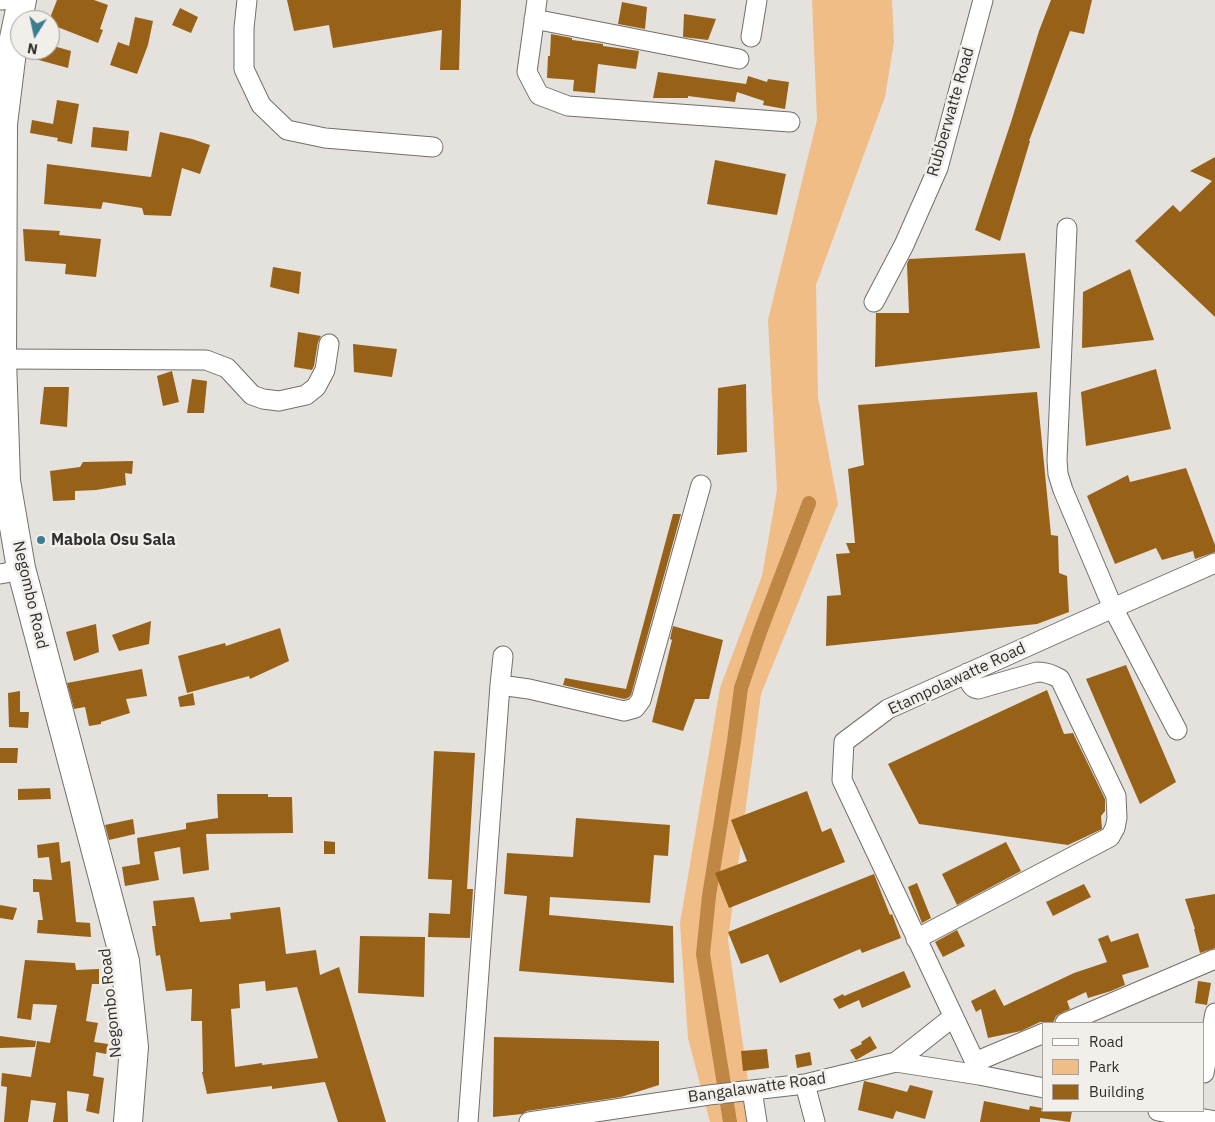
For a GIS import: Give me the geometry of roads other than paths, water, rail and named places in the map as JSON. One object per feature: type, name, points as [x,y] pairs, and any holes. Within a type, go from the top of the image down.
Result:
[{"type":"highway","points":[[0,13],[3,0]]},
{"type":"highway","name":"Negombo Road","points":[[22,0],[13,43],[3,124],[1,169],[3,481],[9,572],[125,961],[134,1047],[128,1122]]},
{"type":"highway","name":"Negombo Road","points":[[0,537],[109,962],[119,1047],[113,1122]]},
{"type":"street","points":[[247,0],[244,28],[244,68],[262,105],[287,130],[325,138],[432,147]]},
{"type":"street","points":[[537,0],[527,72],[539,95],[568,106],[790,122]]},
{"type":"street","points":[[751,36],[757,0]]},
{"type":"street","name":"Rubberwatte Road","points":[[874,302],[904,245],[938,168],[982,0]]},
{"type":"street","points":[[534,19],[739,59]]},
{"type":"street","points":[[1067,228],[1057,460],[1058,474],[1062,490],[1113,608],[1177,730]]},
{"type":"street","points":[[2,359],[206,360],[227,368],[252,395],[263,399],[279,401],[306,395],[316,387],[325,370],[329,344]]},
{"type":"street","points":[[500,685],[529,689],[624,710],[634,708],[641,700],[701,485]]},
{"type":"street","name":"Etampolawatte Road","points":[[977,1068],[842,780],[844,742],[888,709],[1113,608],[1213,570]]},
{"type":"street","points":[[468,1122],[503,656]]},
{"type":"street","points":[[916,939],[1110,837],[1115,828],[1117,818],[1116,796],[1060,679],[1052,674],[1037,672],[978,689],[971,686],[968,673]]},
{"type":"street","points":[[1067,1022],[1215,959]]},
{"type":"street","points":[[1205,1067],[1215,1013]]},
{"type":"street","points":[[896,1062],[953,1017]]},
{"type":"street","points":[[977,1068],[1042,1034]]},
{"type":"street","name":"Bangalawatte Road","points":[[529,1122],[709,1095],[805,1084],[896,1062],[977,1068],[1042,1087]]},
{"type":"street","points":[[805,1084],[815,1122]]},
{"type":"street","points":[[752,1090],[757,1122]]},
{"type":"street","points":[[1171,1112],[1196,1114],[1215,1121]]},
{"type":"waterway","points":[[730,1122],[703,954],[709,896],[741,688],[809,503],[808,506]]},
{"type":"place","name":"Mabola Osu Sala","points":[[41,540]]}]
